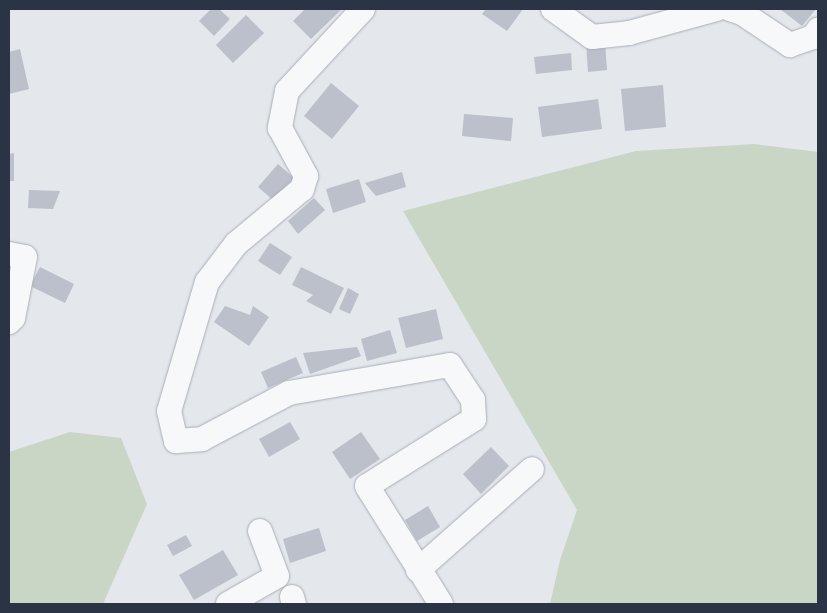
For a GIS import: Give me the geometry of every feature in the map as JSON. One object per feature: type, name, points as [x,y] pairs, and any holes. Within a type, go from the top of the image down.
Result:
[{"type":"street","points":[[363,9],[288,91],[280,128],[306,176],[302,189],[236,244],[207,282],[169,411],[176,442],[202,439],[290,393],[450,365],[473,400],[474,419],[367,486],[441,604]]},
{"type":"street","points":[[552,9],[592,37],[629,33],[717,9]]},
{"type":"street","points":[[730,9],[742,13],[790,45],[812,37],[818,30]]},
{"type":"street","points":[[9,254],[25,257],[13,318],[9,322]]},
{"type":"street","points":[[418,570],[532,469]]},
{"type":"street","points":[[228,604],[277,576],[260,531]]},
{"type":"green space","points":[[754,144],[818,152],[818,604],[550,604],[560,560],[577,510],[403,211],[636,151]]},
{"type":"green space","points":[[70,432],[121,438],[147,504],[103,604],[9,604],[9,452]]},
{"type":"building","points":[[211,9],[219,9],[230,19],[214,36],[199,21]]},
{"type":"building","points":[[305,9],[342,9],[311,39],[293,21]]},
{"type":"building","points":[[486,9],[523,9],[507,31],[482,14]]},
{"type":"building","points":[[780,9],[816,9],[802,26]]},
{"type":"building","points":[[246,15],[264,33],[233,63],[216,45]]},
{"type":"building","points":[[605,42],[607,70],[588,72],[586,43]]},
{"type":"building","points":[[20,49],[29,89],[9,94],[9,52]]},
{"type":"building","points":[[571,53],[572,70],[536,74],[534,57]]},
{"type":"building","points":[[331,83],[359,106],[332,139],[304,116]]},
{"type":"building","points":[[663,85],[666,127],[625,131],[621,89]]},
{"type":"building","points":[[598,99],[602,129],[542,137],[538,107]]},
{"type":"building","points":[[464,114],[513,118],[511,141],[462,136]]},
{"type":"building","points":[[14,153],[14,181],[9,181],[9,154]]},
{"type":"building","points":[[278,164],[294,178],[273,200],[258,187]]},
{"type":"building","points":[[402,172],[406,187],[376,196],[365,183]]},
{"type":"building","points":[[359,179],[366,202],[333,213],[326,189]]},
{"type":"building","points":[[29,190],[60,191],[53,209],[28,208]]},
{"type":"building","points":[[314,198],[325,210],[298,234],[288,221]]},
{"type":"building","points":[[270,243],[292,257],[280,275],[258,261]]},
{"type":"building","points":[[40,267],[74,284],[65,303],[30,286]]},
{"type":"building","points":[[301,267],[344,288],[331,314],[306,301],[313,295],[292,285]]},
{"type":"building","points":[[348,288],[359,294],[350,314],[339,309]]},
{"type":"building","points":[[225,306],[250,315],[253,306],[269,317],[249,346],[214,322]]},
{"type":"building","points":[[436,309],[443,339],[406,348],[398,318]]},
{"type":"building","points":[[390,330],[397,353],[367,361],[361,339]]},
{"type":"building","points":[[357,347],[361,356],[310,374],[303,353]]},
{"type":"building","points":[[296,357],[303,373],[268,388],[261,372]]},
{"type":"building","points":[[290,422],[300,439],[269,457],[259,439]]},
{"type":"building","points":[[361,432],[380,459],[350,479],[332,452]]},
{"type":"building","points":[[491,447],[509,466],[481,494],[463,474]]},
{"type":"building","points":[[428,506],[440,527],[417,541],[405,520]]},
{"type":"building","points":[[319,528],[326,551],[290,563],[283,539]]},
{"type":"building","points":[[186,535],[192,546],[173,556],[167,545]]},
{"type":"building","points":[[223,550],[238,575],[194,600],[179,575]]}]
